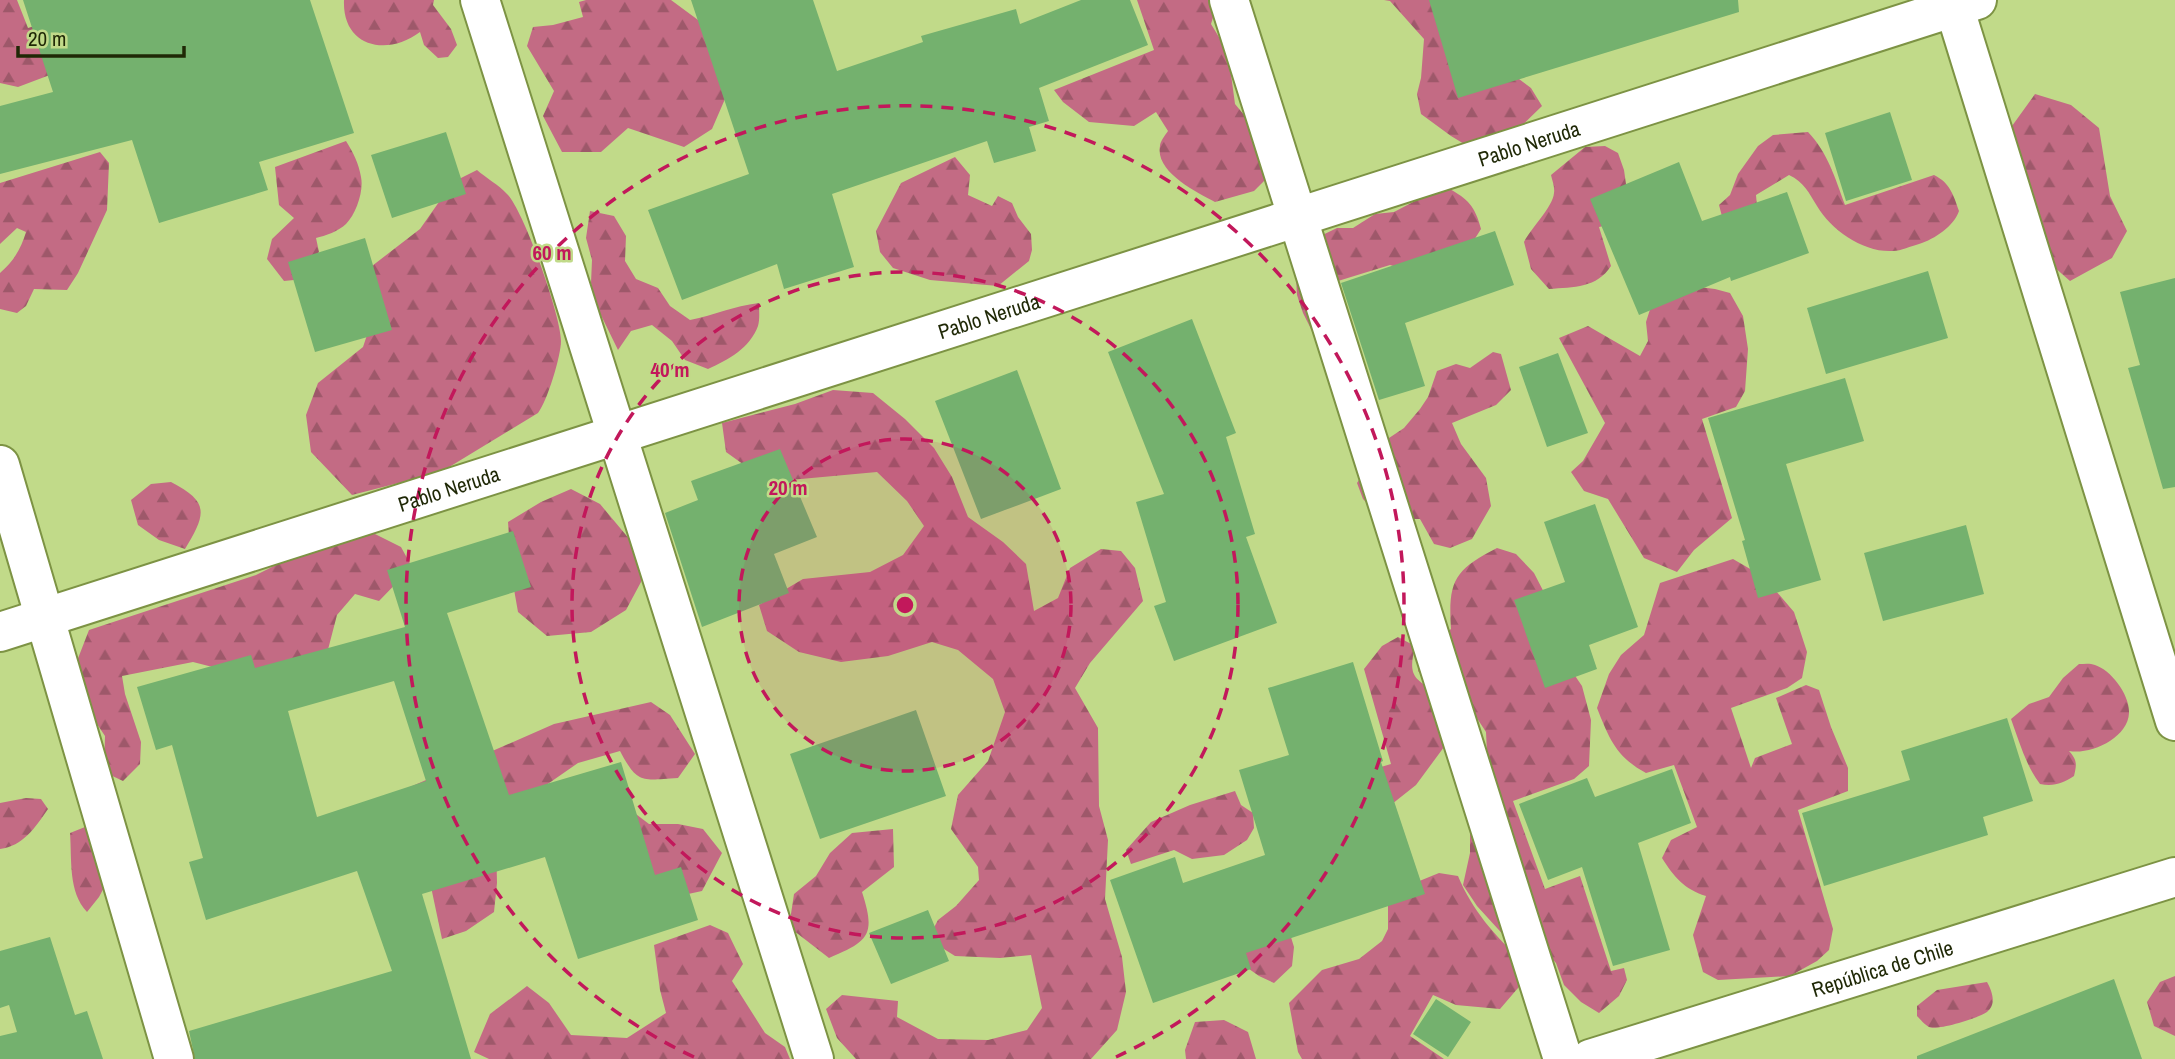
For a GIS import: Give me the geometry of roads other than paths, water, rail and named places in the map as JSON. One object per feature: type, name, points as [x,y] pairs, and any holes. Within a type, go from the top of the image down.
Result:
[{"type":"street","points":[[480,0],[814,1059]]},
{"type":"street","points":[[1229,0],[1563,1059]]},
{"type":"street","points":[[1961,2],[2175,721]]},
{"type":"street","name":"Pablo Neruda","points":[[0,632],[1297,218],[1961,2]]},
{"type":"street","points":[[0,465],[174,1059]]},
{"type":"street","name":"República de Chile","points":[[1590,1059],[2175,877]]}]
